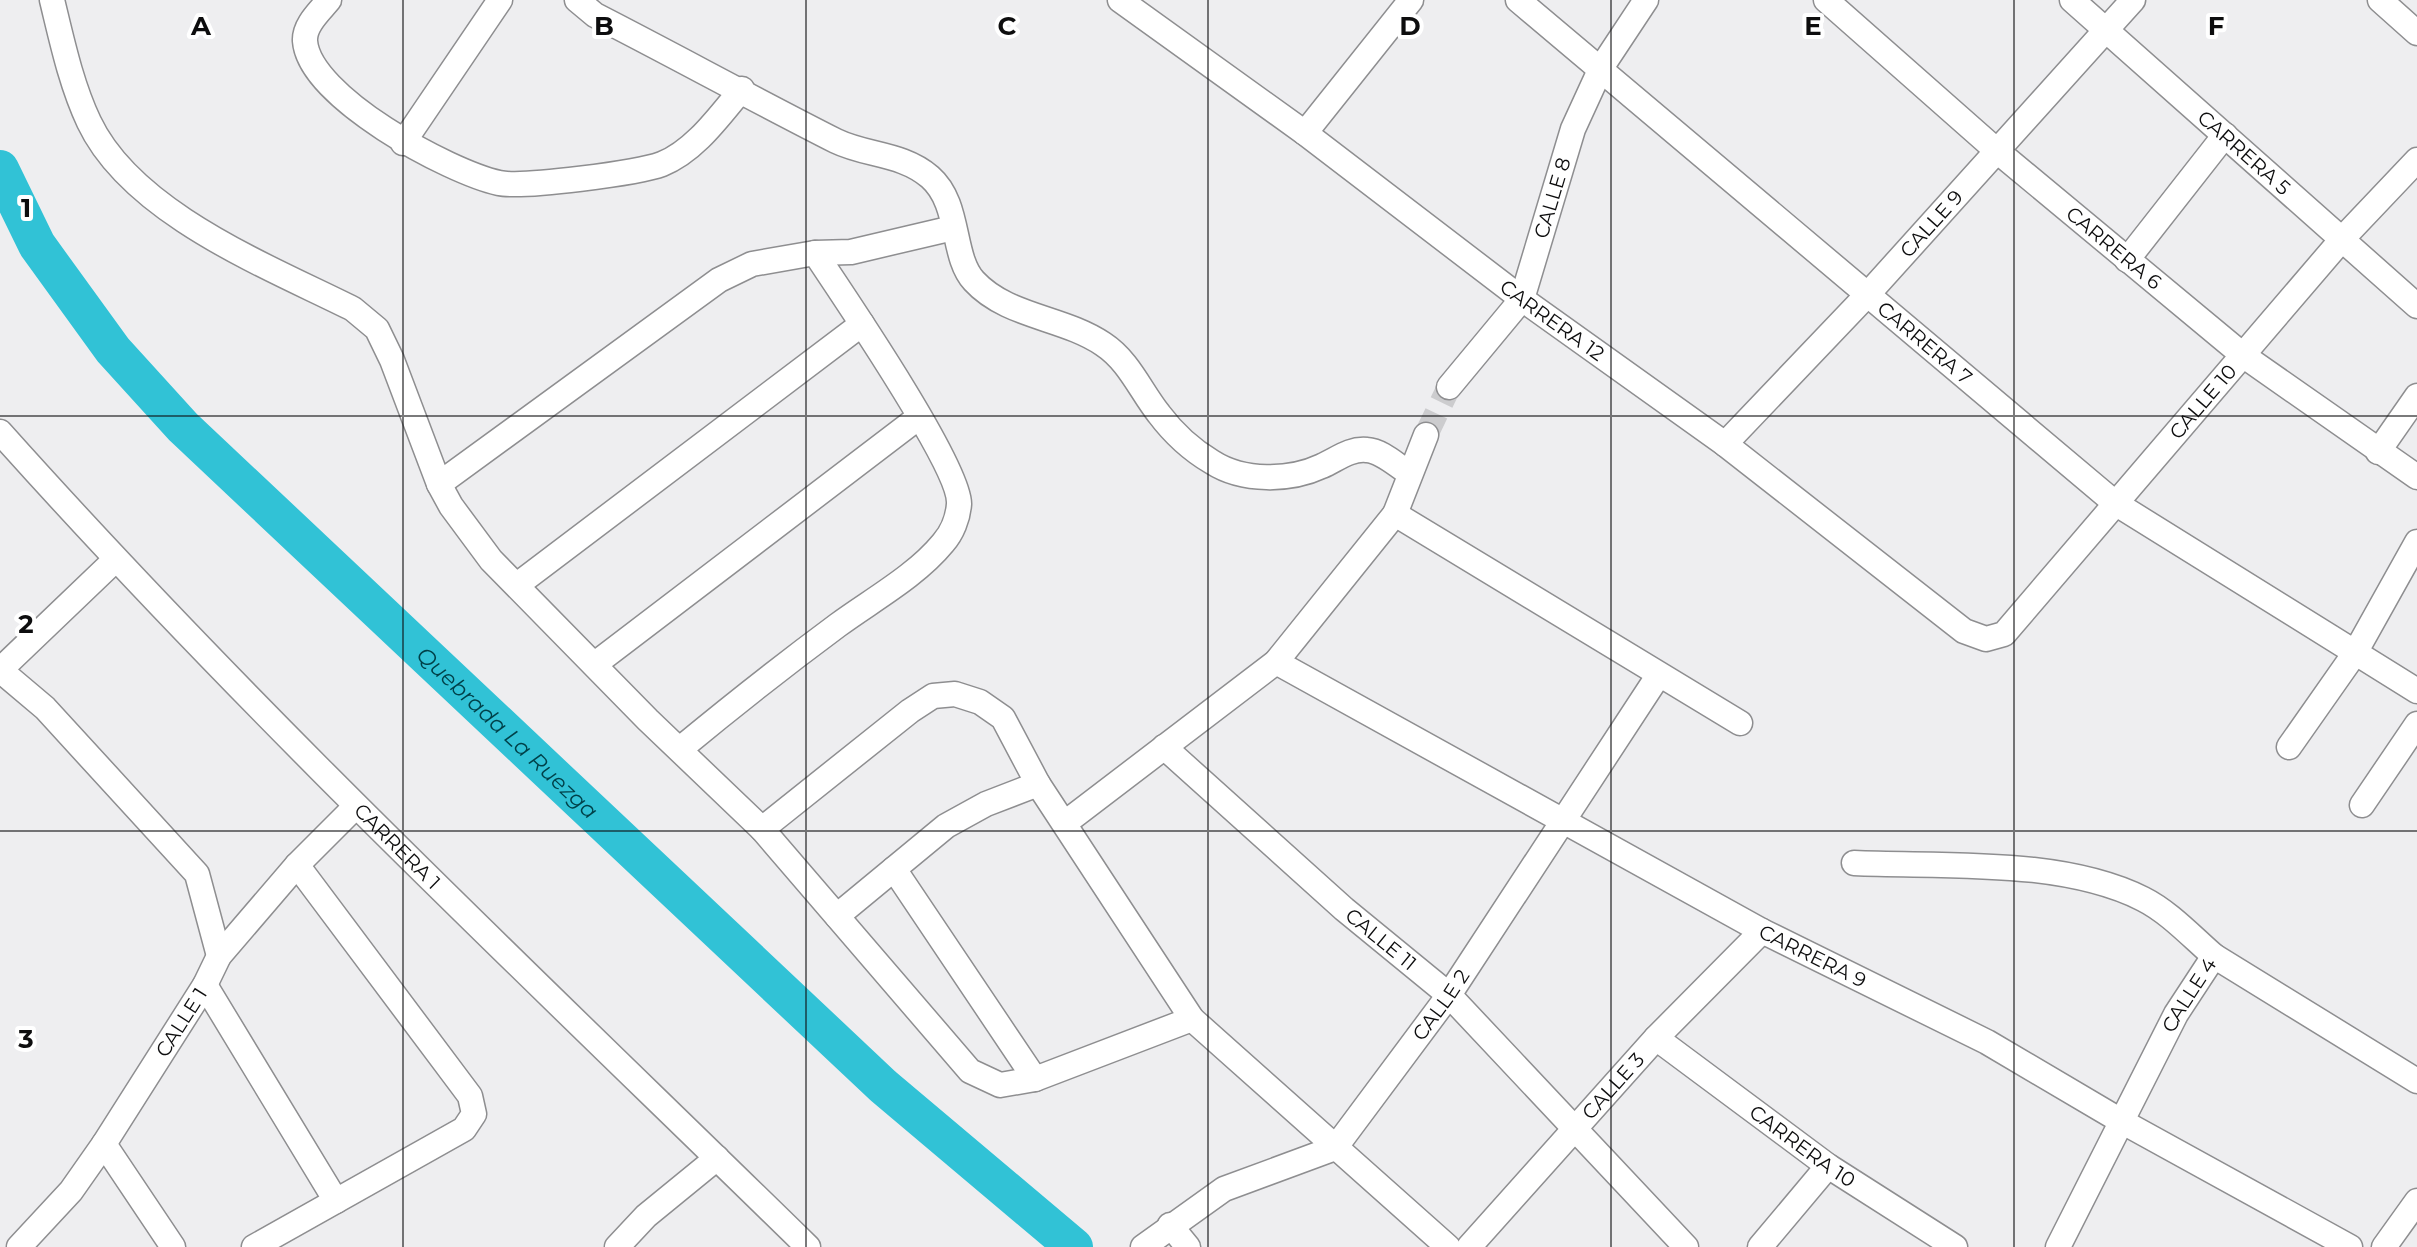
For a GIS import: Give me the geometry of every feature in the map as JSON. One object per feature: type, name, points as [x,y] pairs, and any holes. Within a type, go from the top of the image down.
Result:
[{"type":"street","points":[[52,0],[67,61],[89,124],[128,176],[168,212],[353,309],[377,329],[392,360],[439,484],[451,506],[491,560],[762,829],[970,1071],[1000,1085],[1035,1079],[1192,1019]]},
{"type":"street","points":[[329,0],[313,18],[304,38],[310,60],[327,84],[403,143],[500,184],[569,180],[662,164],[688,148],[742,89]]},
{"type":"street","points":[[403,143],[500,0]]},
{"type":"street","points":[[577,0],[595,15],[742,89],[839,143],[897,157],[931,177],[949,201],[953,228],[972,280],[1008,306],[1082,331],[1106,346],[1129,368],[1157,413],[1185,445],[1215,465],[1246,475],[1274,477],[1307,473],[1351,451],[1367,450],[1409,473]]},
{"type":"street","name":"CARRERA 12","points":[[1120,0],[1305,133],[1522,299],[1725,444],[1964,631],[1986,639]]},
{"type":"street","points":[[1305,133],[1411,0]]},
{"type":"street","name":"CARRERA 7","points":[[1518,0],[2115,503],[2355,653]]},
{"type":"street","name":"CALLE 8","points":[[1449,387],[1522,299],[1573,129],[1601,68],[1646,0]]},
{"type":"street","name":"CARRERA 6","points":[[1826,0],[1996,150],[2244,356],[2417,477]]},
{"type":"street","name":"CARRERA 5","points":[[2072,0],[2417,306]]},
{"type":"street","name":"CALLE 9","points":[[1725,444],[1868,294],[2133,0]]},
{"type":"street","points":[[2380,0],[2417,33]]},
{"type":"street","points":[[2127,260],[2225,135]]},
{"type":"street","name":"CALLE 10","points":[[1986,639],[2004,634],[2343,238],[2417,160]]},
{"type":"street","points":[[439,484],[719,280],[752,264],[815,253],[851,252],[953,228]]},
{"type":"street","points":[[680,749],[770,675],[896,583],[942,544],[955,525],[959,502],[954,482],[919,417],[815,253]]},
{"type":"street","points":[[517,585],[862,324]]},
{"type":"street","points":[[2378,452],[2417,396]]},
{"type":"street","points":[[595,664],[919,417]]},
{"type":"street","name":"CARRERA 1","points":[[0,432],[115,560],[356,806],[808,1247]]},
{"type":"street","points":[[1065,823],[1276,662],[1395,514],[1426,435]]},
{"type":"street","points":[[1395,514],[1740,723]]},
{"type":"street","points":[[2289,747],[2355,653],[2417,542]]},
{"type":"street","points":[[115,560],[0,670],[45,708],[197,874],[219,956]]},
{"type":"street","points":[[2355,653],[2417,691]]},
{"type":"street","name":"CARRERA 9","points":[[1276,662],[1762,931],[1987,1042],[2121,1121],[2350,1247]]},
{"type":"street","name":"CALLE 2","points":[[1335,1148],[1449,995],[1564,824],[1658,676]]},
{"type":"street","points":[[762,829],[933,696],[955,694],[980,702],[1003,718],[1038,784],[1192,1019],[1448,1247]]},
{"type":"street","points":[[2362,805],[2417,724]]},
{"type":"street","name":"CALLE 11","points":[[1164,747],[1344,909],[1449,995],[1686,1247]]},
{"type":"street","points":[[837,916],[946,826],[986,804],[1038,784]]},
{"type":"street","name":"CALLE 1","points":[[19,1247],[71,1191],[104,1144],[205,985],[219,956],[297,865],[356,806]]},
{"type":"street","points":[[1854,863],[2024,870],[2114,886],[2145,900],[2214,956]]},
{"type":"street","points":[[254,1247],[464,1129],[474,1114],[470,1096],[297,865]]},
{"type":"street","points":[[894,869],[1035,1079]]},
{"type":"street","name":"CALLE 3","points":[[1469,1247],[1656,1038],[1762,931]]},
{"type":"street","name":"CALLE 4","points":[[2058,1247],[2176,1014],[2214,956],[2417,1081]]},
{"type":"street","points":[[205,985],[336,1201]]},
{"type":"street","name":"CARRERA 10","points":[[1656,1038],[1828,1166],[1955,1247]]},
{"type":"street","points":[[104,1144],[173,1247]]},
{"type":"street","points":[[1143,1247],[1224,1189],[1335,1148]]},
{"type":"street","points":[[617,1247],[646,1216],[717,1158]]},
{"type":"street","points":[[1760,1247],[1828,1166]]},
{"type":"street","points":[[2384,1247],[2417,1201]]},
{"type":"street","points":[[1170,1225],[1188,1247]]},
{"type":"waterway","name":"Quebrada La Ruezga","points":[[0,169],[37,245],[113,350],[183,427],[883,1086],[1074,1247]]},
{"type":"tunnel","points":[[1426,435],[1449,387]]}]
